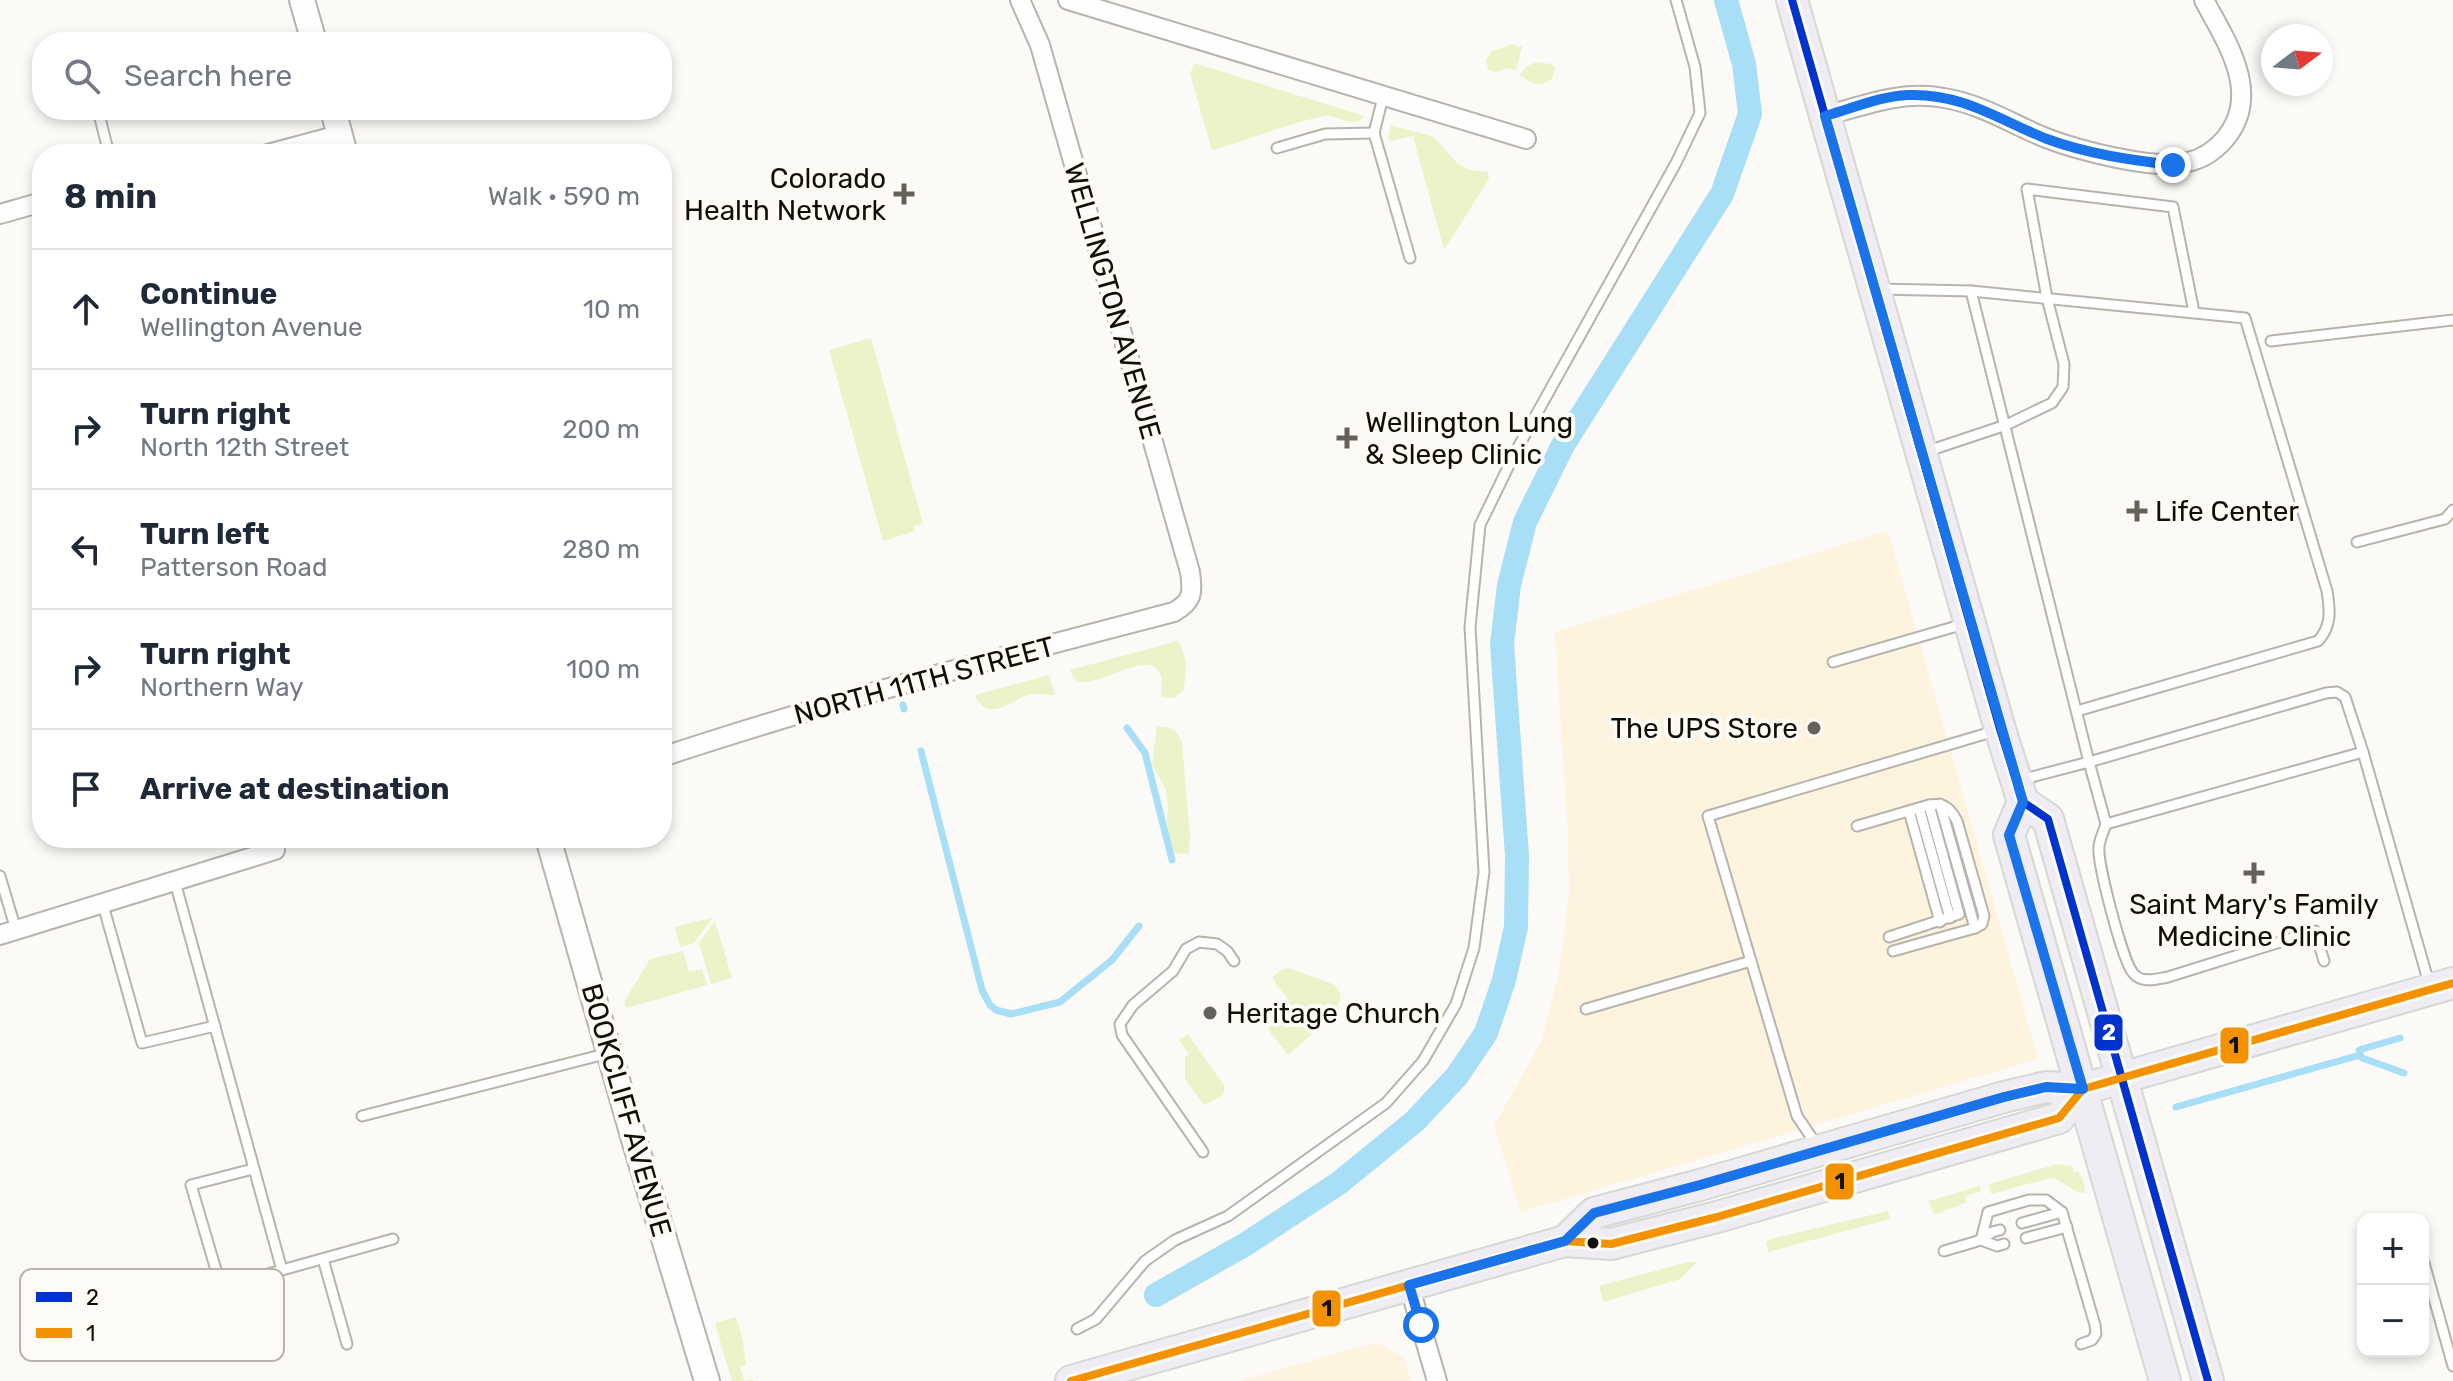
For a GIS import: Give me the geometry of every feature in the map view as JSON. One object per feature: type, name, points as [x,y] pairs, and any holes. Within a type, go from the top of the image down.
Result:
[{"type":"main road","points":[[1792,0],[2000,729],[2020,792],[2048,819],[2208,1381]]},
{"type":"main road","points":[[2020,792],[2009,835],[2165,1381]]},
{"type":"main road","points":[[1565,1241],[1594,1213],[2046,1087],[2083,1089],[2442,986]]},
{"type":"main road","points":[[1071,1381],[1565,1241],[1611,1244],[1717,1217],[2059,1118],[2083,1089]]},
{"type":"main road","points":[[1820,1149],[1832,1183]]},
{"type":"street","points":[[302,0],[311,32]]},
{"type":"street","name":"WELLINGTON AVENUE","points":[[1020,0],[1040,45],[1190,572],[1192,590],[1186,605]]},
{"type":"street","points":[[1068,0],[1526,139]]},
{"type":"street","points":[[1825,116],[1905,95],[1945,98],[1994,113],[2047,139],[2114,158],[2173,165],[2187,163],[2212,151],[2222,142],[2238,117],[2241,103],[2240,73],[2204,0]]},
{"type":"street","points":[[336,120],[342,144]]},
{"type":"street","points":[[0,214],[32,205]]},
{"type":"street","name":"NORTH 11TH STREET","points":[[672,754],[889,688],[1174,612],[1186,605]]},
{"type":"street","name":"BOOKCLIFF AVENUE","points":[[551,848],[707,1381]]},
{"type":"street","points":[[8,932],[275,850]]},
{"type":"street","points":[[1409,1285],[1437,1381]]},
{"type":"lane","points":[[1077,1329],[1096,1319],[1145,1261],[1175,1240],[1228,1216],[1386,1103],[1423,1061],[1456,1004],[1474,948],[1484,872],[1470,627],[1480,525],[1516,451],[1676,163],[1700,113],[1695,67],[1676,0]]},
{"type":"lane","points":[[1383,97],[1374,133],[1410,258]]},
{"type":"lane","points":[[100,120],[106,144]]},
{"type":"lane","points":[[1277,148],[1325,134],[1374,133]]},
{"type":"lane","points":[[1921,453],[2006,425],[2052,403],[2063,387],[2064,364],[2047,298],[2027,189],[2173,207],[2194,312]]},
{"type":"lane","points":[[1874,289],[1971,291],[2245,318],[2327,591],[2331,613],[2326,633],[2318,641],[2077,711]]},
{"type":"lane","points":[[1971,291],[2106,824],[2099,847],[2101,870],[2133,974],[2146,981],[2168,977],[2315,931],[2324,961]]},
{"type":"lane","points":[[2271,341],[2453,320]]},
{"type":"lane","points":[[2357,542],[2445,519],[2453,510]]},
{"type":"lane","points":[[1833,662],[1970,623]]},
{"type":"lane","points":[[2020,792],[2089,762],[2337,692],[2345,697],[2442,986]]},
{"type":"lane","points":[[1820,1149],[1797,1116],[1708,816],[2000,729]]},
{"type":"lane","points":[[2106,824],[2363,752]]},
{"type":"lane","points":[[1857,826],[1924,807],[1951,809],[1957,821],[1983,922],[1975,928],[1893,951]]},
{"type":"lane","points":[[1924,807],[1945,920]]},
{"type":"lane","points":[[1889,937],[1959,914],[1924,807]]},
{"type":"lane","points":[[0,876],[8,932]]},
{"type":"lane","points":[[175,882],[282,1269]]},
{"type":"lane","points":[[103,905],[142,1043],[215,1026]]},
{"type":"lane","points":[[1203,1152],[1122,1035],[1120,1024],[1133,1005],[1173,971],[1186,949],[1199,942],[1217,944],[1234,961]]},
{"type":"lane","points":[[1586,1009],[1751,961]]},
{"type":"lane","points":[[362,1116],[609,1053]]},
{"type":"lane","points":[[216,1269],[191,1185],[253,1169]]},
{"type":"lane","points":[[1981,1240],[1988,1212],[2029,1200],[2046,1200],[2062,1212],[2095,1325],[2096,1334],[2092,1340],[2081,1344]]},
{"type":"lane","points":[[2022,1223],[2062,1212]]},
{"type":"lane","points":[[2026,1238],[2067,1227]]},
{"type":"lane","points":[[1944,1251],[1981,1240],[2000,1230]]},
{"type":"lane","points":[[284,1269],[393,1239]]},
{"type":"lane","points":[[1981,1240],[1997,1246],[2004,1244]]},
{"type":"lane","points":[[323,1259],[347,1344]]},
{"type":"lane","points":[[2429,1281],[2453,1366]]},
{"type":"shaded area","points":[[1888,531],[2038,1059],[1521,1212],[1494,1126],[1542,1040],[1560,968],[1569,894],[1555,632]]},
{"type":"shaded area","points":[[1377,1342],[1404,1357],[1411,1381],[1239,1381]]},
{"type":"green space","points":[[1514,44],[1522,46],[1516,70],[1507,68],[1495,72],[1488,69],[1486,60],[1492,51]]},
{"type":"green space","points":[[1536,62],[1551,64],[1555,68],[1552,79],[1538,84],[1519,75]]},
{"type":"green space","points":[[1194,63],[1364,116],[1350,122],[1324,116],[1212,150],[1190,74]]},
{"type":"green space","points":[[1391,125],[1434,137],[1458,164],[1470,170],[1488,172],[1489,179],[1444,250],[1413,136],[1390,141]]},
{"type":"green space","points":[[871,338],[923,524],[914,526],[915,531],[883,541],[829,350]]},
{"type":"green space","points":[[1178,641],[1185,659],[1186,677],[1183,691],[1174,698],[1161,697],[1161,678],[1156,668],[1146,665],[1077,682],[1070,670]]},
{"type":"green space","points":[[1049,675],[1055,695],[1030,694],[992,709],[980,704],[975,695]]},
{"type":"green space","points":[[1157,726],[1173,730],[1182,743],[1189,854],[1175,853],[1170,845],[1166,828],[1166,790],[1152,764]]},
{"type":"green space","points":[[713,917],[694,943],[680,947],[675,927]]},
{"type":"green space","points":[[715,921],[732,978],[711,984],[699,943]]},
{"type":"green space","points":[[683,951],[689,972],[702,969],[707,985],[626,1008],[624,1002],[650,959]]},
{"type":"green space","points":[[1288,968],[1333,984],[1341,997],[1336,1009],[1317,1015],[1312,1034],[1288,1055],[1269,1031],[1272,1023],[1290,1005],[1273,977]]},
{"type":"green space","points":[[1188,1034],[1225,1087],[1223,1095],[1204,1105],[1185,1079],[1185,1057],[1189,1054],[1179,1040]]},
{"type":"green space","points":[[2057,1164],[2072,1166],[2074,1172],[2078,1171],[2085,1193],[2050,1178],[1991,1194],[1989,1184]]},
{"type":"green space","points":[[1980,1186],[1981,1191],[1965,1196],[1967,1202],[1934,1215],[1929,1201]]},
{"type":"green space","points":[[1888,1211],[1890,1219],[1768,1252],[1766,1242],[1771,1239]]},
{"type":"green space","points":[[1698,1261],[1680,1279],[1603,1302],[1599,1286]]},
{"type":"green space","points":[[736,1317],[746,1365],[740,1367],[744,1381],[732,1381],[715,1323]]},
{"type":"waterway","points":[[1156,1295],[1246,1244],[1339,1183],[1415,1121],[1457,1076],[1486,1033],[1504,980],[1516,927],[1517,856],[1502,644],[1509,585],[1525,522],[1563,445],[1722,194],[1750,114],[1744,64],[1726,0]]},
{"type":"waterway","points":[[903,705],[904,709]]},
{"type":"waterway","points":[[1127,728],[1145,753],[1172,860]]},
{"type":"waterway","points":[[921,751],[982,990],[996,1010],[1011,1014],[1060,1002],[1112,960],[1139,926]]},
{"type":"waterway","points":[[2176,1107],[2360,1055],[2359,1050],[2400,1038]]},
{"type":"waterway","points":[[2360,1055],[2404,1073]]},
{"type":"transit line","name":"2","points":[[1792,0],[2000,729],[2023,802],[2048,819],[2208,1381]]},
{"type":"transit line","name":"1","points":[[2014,1095],[2046,1087],[2083,1089],[2453,983]]},
{"type":"transit line","name":"1","points":[[1071,1381],[1565,1241],[1611,1244],[1717,1217],[2059,1118],[2083,1089]]},
{"type":"place","name":"Colorado Health Network","points":[[904,194]]},
{"type":"place","name":"Wellington Lung & Sleep Clinic","points":[[1347,438]]},
{"type":"place","name":"Life Center","points":[[2137,511]]},
{"type":"place","name":"The UPS Store","points":[[1814,728]]},
{"type":"place","name":"Saint Mary's Family Medicine Clinic","points":[[2254,873]]},
{"type":"place","name":"Heritage Church","points":[[1210,1013]]},
{"type":"route","points":[[1421,1325],[1409,1285],[1565,1241],[1594,1213],[2004,1097],[2046,1087],[2083,1089],[2009,835],[2023,802],[1825,116],[1905,95],[1925,95],[1970,104],[2047,139],[2114,158],[2173,165]]}]
